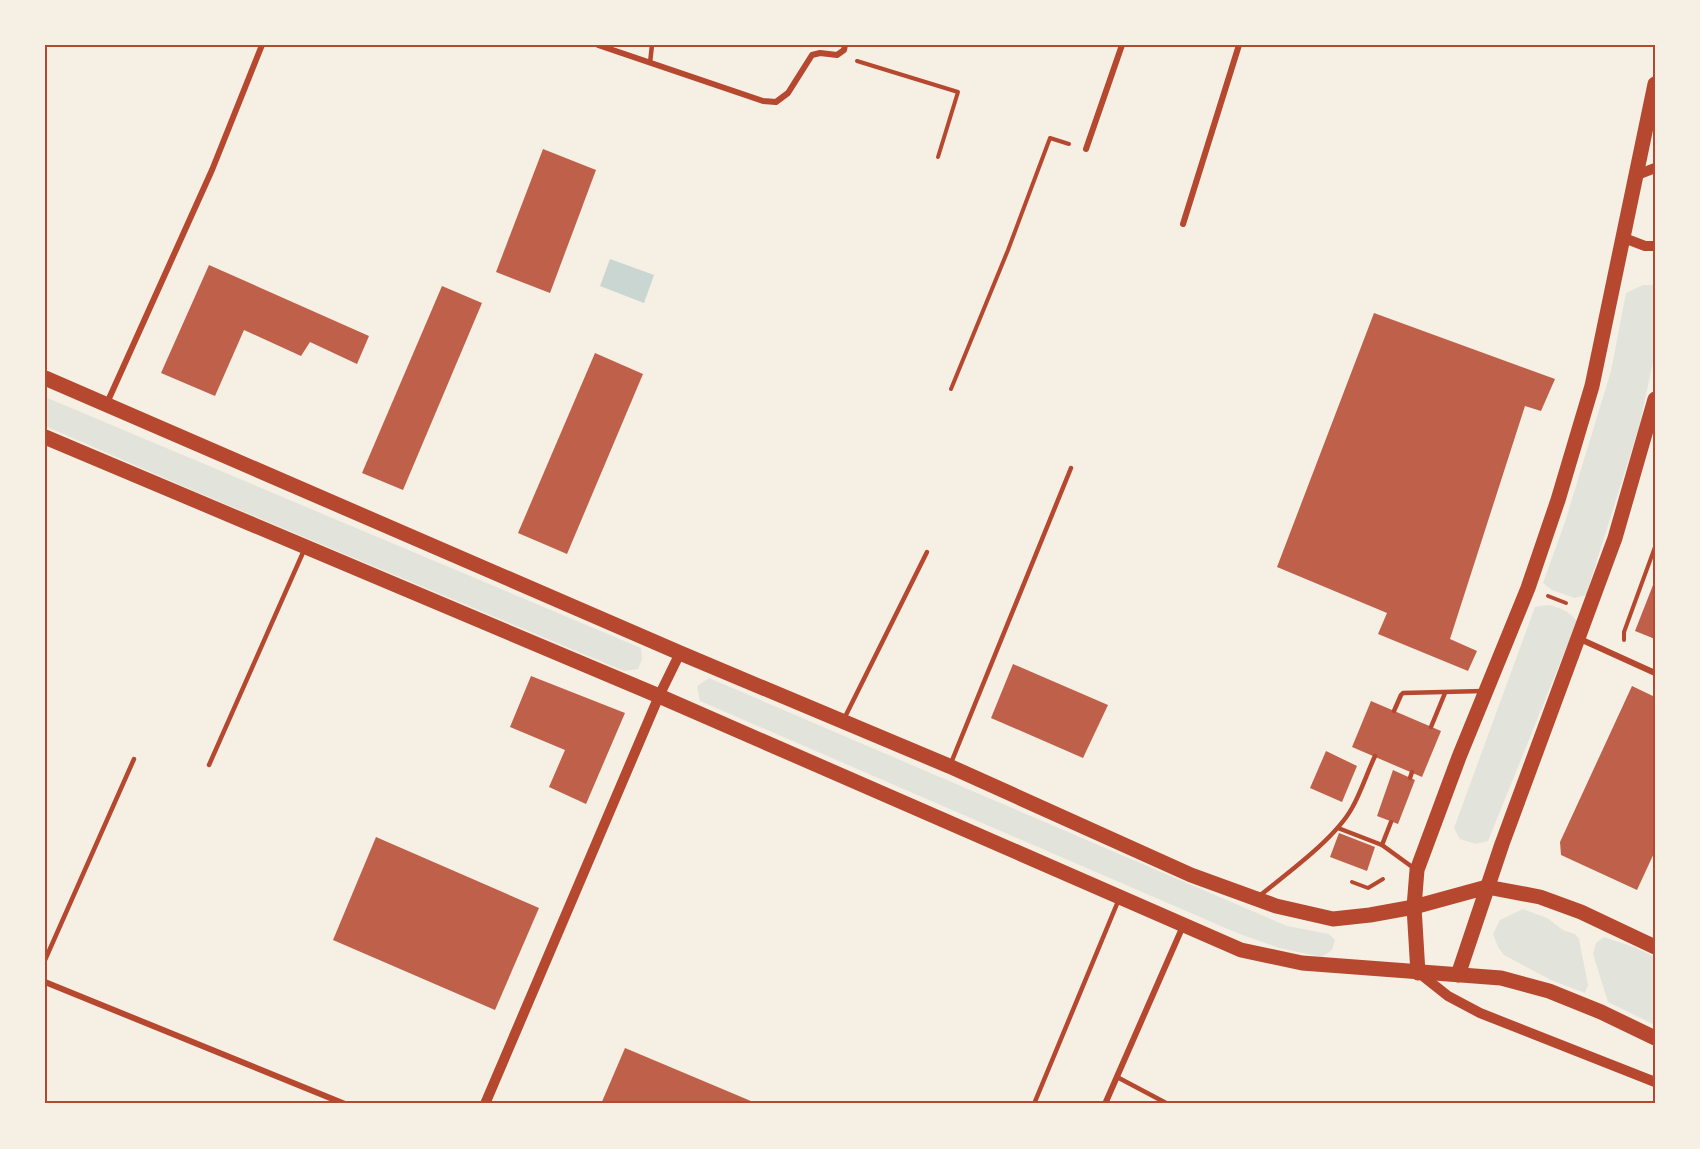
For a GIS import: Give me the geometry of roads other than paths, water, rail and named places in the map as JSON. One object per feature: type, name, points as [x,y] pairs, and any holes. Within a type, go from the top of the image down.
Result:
[{"type":"main road","points":[[1418,973],[1414,907],[1417,870],[1528,588],[1558,500],[1592,386],[1655,84]]},
{"type":"main road","points":[[45,378],[680,653],[949,766],[1191,875],[1256,899],[1333,919],[1414,907],[1487,887],[1540,897],[1581,912],[1655,946]]},
{"type":"main road","points":[[1458,975],[1487,887],[1615,538],[1655,399]]},
{"type":"main road","points":[[45,437],[659,696],[1241,950],[1302,963],[1501,978],[1549,991],[1601,1012],[1655,1038]]},
{"type":"street","points":[[106,404],[212,170],[262,45]]},
{"type":"street","points":[[598,45],[763,101],[776,102],[788,93],[812,55],[820,52],[837,55],[844,50],[845,45]]},
{"type":"street","points":[[1086,149],[1122,45]]},
{"type":"street","points":[[1183,224],[1239,45]]},
{"type":"street","points":[[1637,174],[1655,168]]},
{"type":"street","points":[[1624,238],[1645,246],[1655,246]]},
{"type":"street","points":[[1579,639],[1655,673]]},
{"type":"street","points":[[485,1104],[659,696],[680,653]]},
{"type":"street","points":[[1105,1104],[1183,925]]},
{"type":"street","points":[[1418,973],[1448,996],[1480,1013],[1655,1082]]},
{"type":"street","points":[[45,982],[345,1104]]},
{"type":"lane","points":[[650,63],[652,45]]},
{"type":"lane","points":[[949,766],[1071,468]]},
{"type":"lane","points":[[209,765],[306,546]]},
{"type":"lane","points":[[843,722],[927,552]]},
{"type":"lane","points":[[1394,711],[1403,693],[1486,691]]},
{"type":"lane","points":[[1431,727],[1445,693]]},
{"type":"lane","points":[[1256,899],[1338,828],[1352,808],[1375,756]]},
{"type":"lane","points":[[45,960],[134,759]]},
{"type":"lane","points":[[1382,845],[1392,822]]},
{"type":"lane","points":[[1338,828],[1382,845],[1417,870]]},
{"type":"lane","points":[[1034,1104],[1119,897]]},
{"type":"lane","points":[[1117,1077],[1168,1104]]}]
